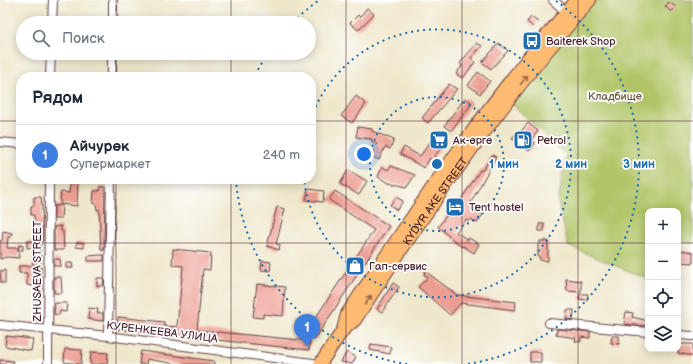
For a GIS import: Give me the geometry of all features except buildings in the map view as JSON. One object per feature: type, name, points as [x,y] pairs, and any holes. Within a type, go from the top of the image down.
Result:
[{"type":"highway","name":"KYDYR AKE STREET","points":[[320,364],[343,330],[355,320],[442,181],[493,110],[570,15],[577,0]]},
{"type":"highway","name":"KYDYR AKE STREET","points":[[570,15],[590,0]]},
{"type":"street","points":[[52,0],[52,16]]},
{"type":"street","points":[[113,0],[113,16]]},
{"type":"street","points":[[553,0],[570,15]]},
{"type":"street","points":[[50,72],[51,60]]},
{"type":"street","points":[[112,60],[112,72]]},
{"type":"street","points":[[0,142],[16,144]]},
{"type":"street","name":"ZHUSAEVA STREET","points":[[48,364],[49,184]]},
{"type":"street","points":[[108,336],[111,184]]},
{"type":"street","points":[[549,323],[645,332]]},
{"type":"street","name":"КУРЕНКЕЕВА УЛИЦА","points":[[0,325],[108,336],[320,364]]},
{"type":"street","points":[[681,335],[693,336]]},
{"type":"green space","name":"Кладбище","points":[[596,0],[693,0],[693,243],[681,242],[681,208],[645,208],[645,278],[568,246],[558,202],[566,155],[511,103],[570,29]]},
{"type":"place","name":"Baiterek Shop","points":[[532,41]]},
{"type":"place","name":"Ак-өргө","points":[[439,140]]},
{"type":"place","name":"Petrol","points":[[523,140]]},
{"type":"place","name":"Tent hostel","points":[[455,207]]},
{"type":"place","name":"Гап-сервис","points":[[355,266]]},
{"type":"place","name":"Айчурөк","points":[[307,347]]}]
